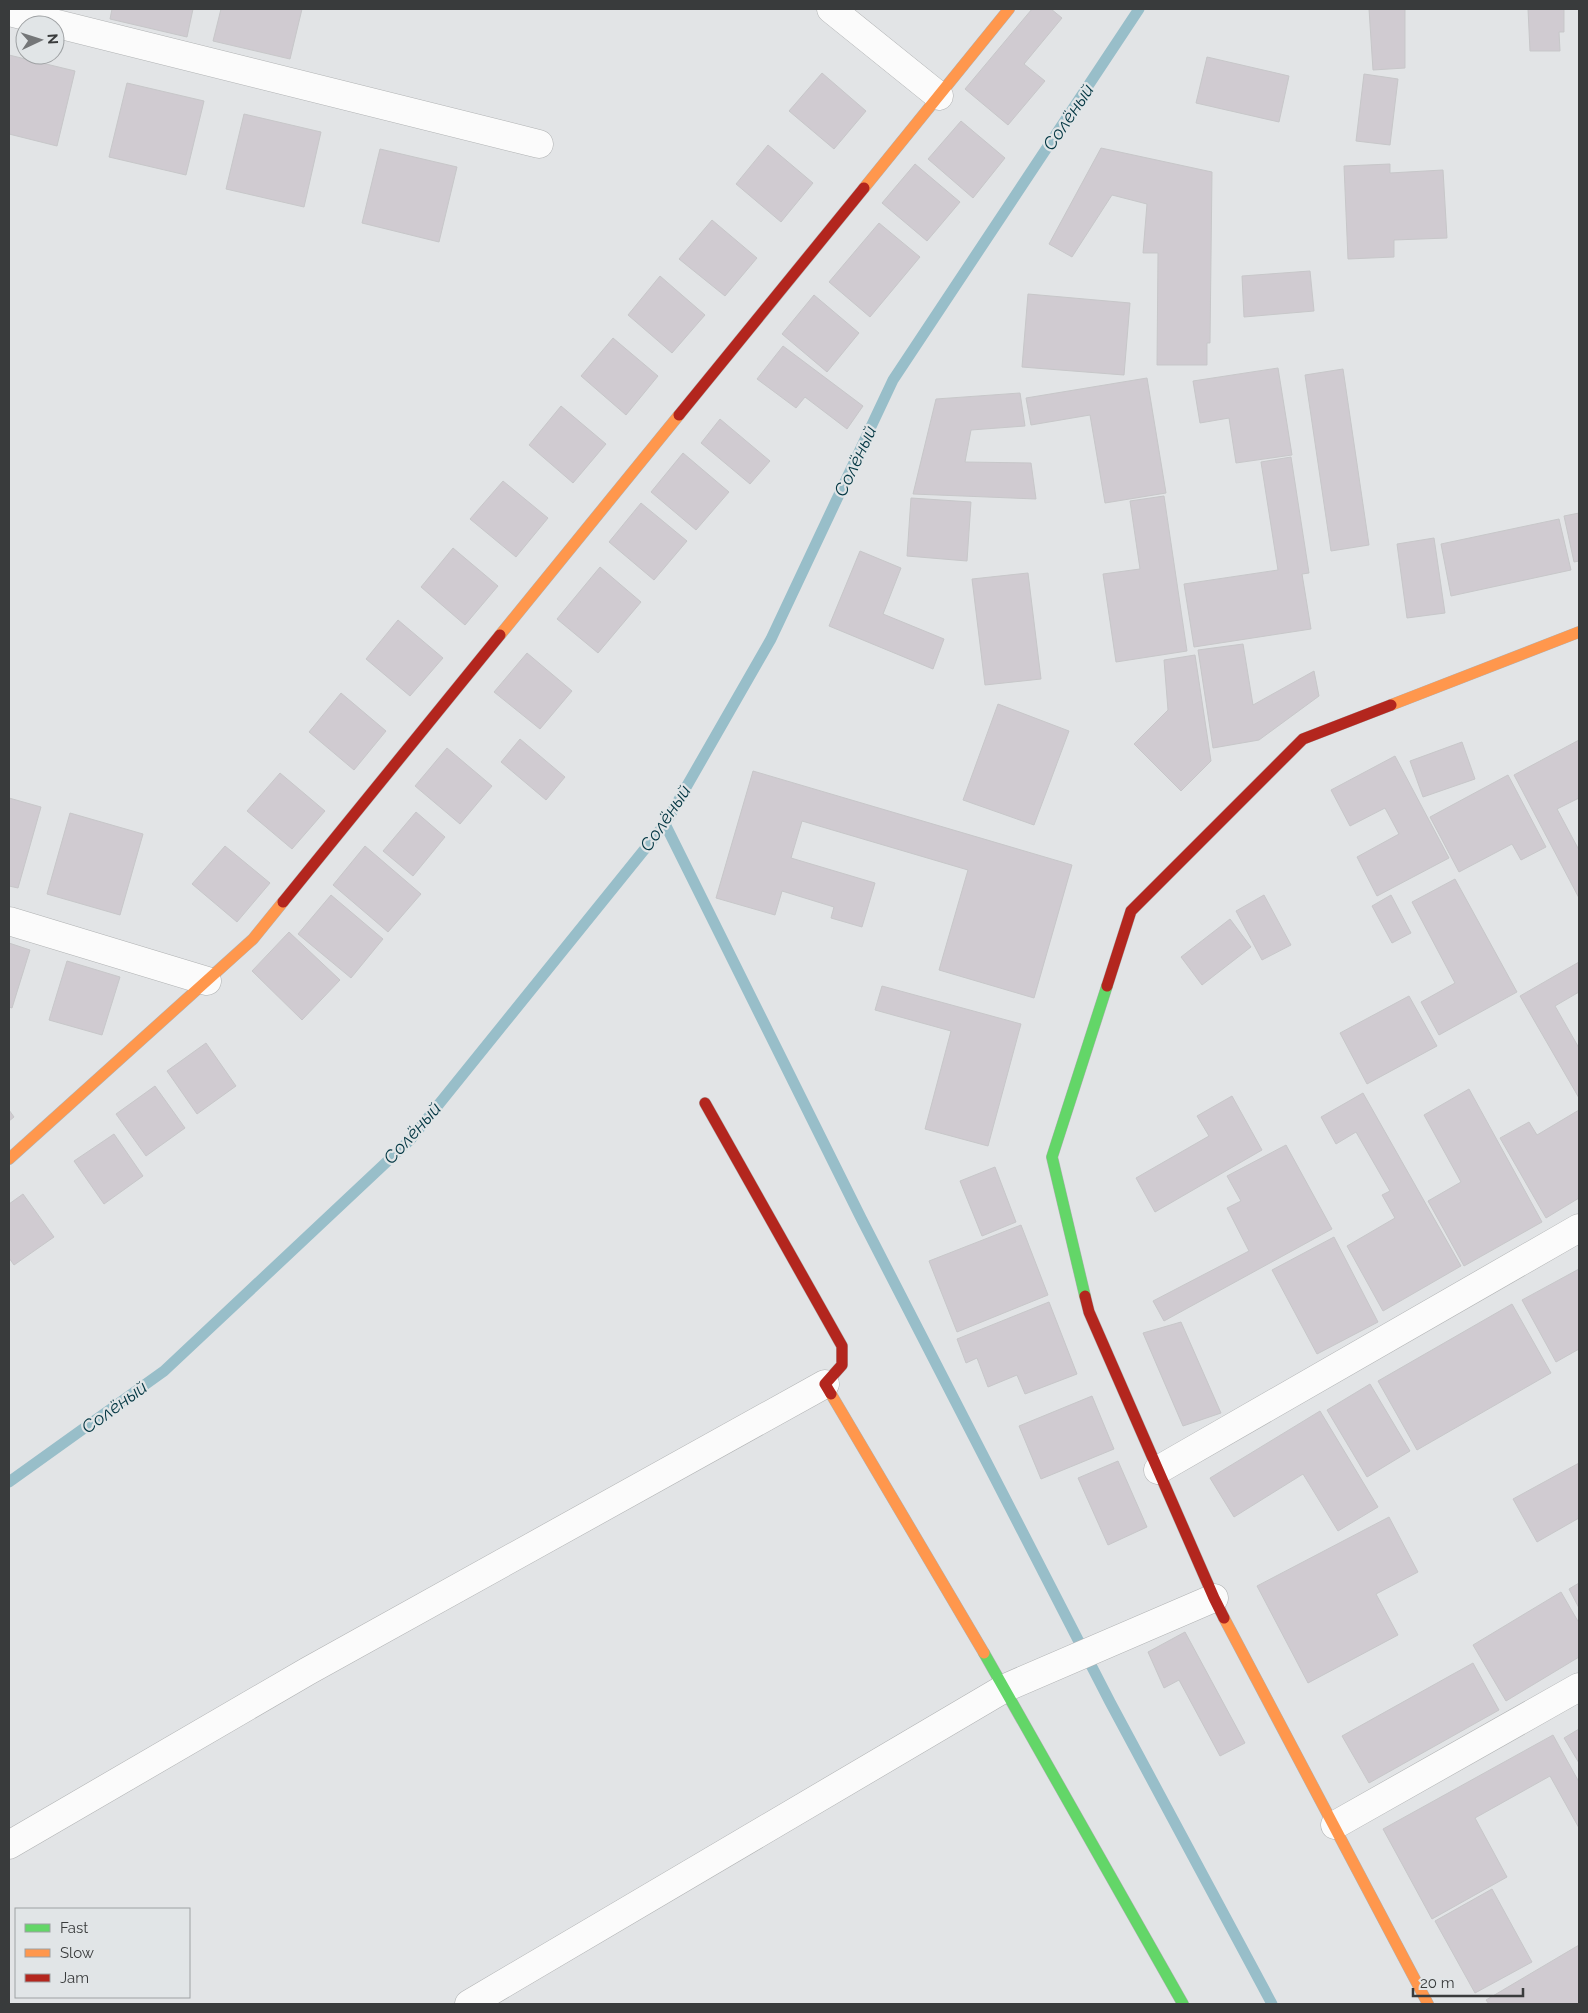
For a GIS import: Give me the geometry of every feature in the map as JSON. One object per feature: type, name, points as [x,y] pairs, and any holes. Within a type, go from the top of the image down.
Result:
[{"type":"street","points":[[831,9],[939,96]]},
{"type":"street","points":[[9,1159],[253,939],[1008,9]]},
{"type":"street","points":[[9,12],[539,144]]},
{"type":"street","points":[[1428,2004],[1214,1598],[1089,1312],[1052,1157],[1131,911],[1303,738],[1579,632]]},
{"type":"street","points":[[9,921],[207,981]]},
{"type":"street","points":[[9,1845],[308,1671],[825,1384],[842,1365],[842,1346],[705,1103]]},
{"type":"street","points":[[1158,1470],[1579,1228]]},
{"type":"street","points":[[825,1384],[1005,1688],[1183,2004]]},
{"type":"street","points":[[476,2003],[1005,1688],[1214,1598]]},
{"type":"street","points":[[1335,1825],[1579,1687]]},
{"type":"building","points":[[112,9],[193,9],[187,37],[110,19]]},
{"type":"building","points":[[221,9],[302,9],[290,59],[213,41]]},
{"type":"building","points":[[1032,9],[1051,9],[1062,18],[1024,64],[1045,81],[1008,125],[965,89]]},
{"type":"building","points":[[1369,9],[1405,9],[1405,68],[1373,70]]},
{"type":"building","points":[[1528,9],[1564,9],[1564,32],[1559,32],[1560,51],[1530,51]]},
{"type":"building","points":[[9,55],[15,56],[15,65],[50,65],[75,71],[57,146],[9,134]]},
{"type":"building","points":[[1207,57],[1289,76],[1279,122],[1196,103]]},
{"type":"building","points":[[822,73],[866,111],[834,149],[789,111]]},
{"type":"building","points":[[1364,74],[1398,79],[1390,145],[1356,141]]},
{"type":"building","points":[[127,83],[204,101],[186,175],[109,157]]},
{"type":"building","points":[[244,114],[321,132],[304,207],[226,189]]},
{"type":"building","points":[[961,121],[1005,158],[973,198],[928,159]]},
{"type":"building","points":[[768,145],[813,183],[781,222],[736,184]]},
{"type":"building","points":[[1101,148],[1212,172],[1210,343],[1207,343],[1207,365],[1157,365],[1158,253],[1143,253],[1147,204],[1112,195],[1072,257],[1049,244]]},
{"type":"building","points":[[380,149],[457,167],[439,242],[362,223]]},
{"type":"building","points":[[915,164],[960,202],[927,241],[882,203]]},
{"type":"building","points":[[1390,164],[1390,173],[1443,170],[1447,238],[1394,240],[1394,257],[1348,259],[1344,166]]},
{"type":"building","points":[[712,220],[757,258],[725,296],[679,259]]},
{"type":"building","points":[[879,223],[920,257],[870,317],[829,282]]},
{"type":"building","points":[[1310,271],[1314,311],[1244,317],[1242,276]]},
{"type":"building","points":[[660,276],[705,315],[672,353],[628,315]]},
{"type":"building","points":[[1028,294],[1130,303],[1124,375],[1022,367]]},
{"type":"building","points":[[814,295],[859,333],[827,372],[782,334]]},
{"type":"building","points":[[613,338],[658,376],[626,415],[581,376]]},
{"type":"building","points":[[783,346],[863,406],[847,429],[805,397],[796,408],[757,379]]},
{"type":"building","points":[[1278,368],[1292,455],[1236,463],[1229,418],[1200,423],[1193,381]]},
{"type":"building","points":[[1343,369],[1369,545],[1331,551],[1305,375]]},
{"type":"building","points":[[1147,378],[1166,493],[1105,503],[1090,415],[1031,425],[1026,398]]},
{"type":"building","points":[[1020,393],[1025,426],[971,430],[965,462],[1031,463],[1036,499],[913,494],[936,399]]},
{"type":"building","points":[[561,406],[606,444],[573,483],[529,445]]},
{"type":"building","points":[[720,419],[770,461],[750,484],[701,443]]},
{"type":"building","points":[[683,453],[729,492],[696,530],[651,492]]},
{"type":"building","points":[[1291,457],[1309,573],[1302,574],[1311,629],[1194,647],[1184,584],[1278,570],[1261,462]]},
{"type":"building","points":[[503,481],[548,518],[516,557],[470,519]]},
{"type":"building","points":[[1164,496],[1187,651],[1116,662],[1103,574],[1140,569],[1130,501]]},
{"type":"building","points":[[911,498],[971,502],[967,561],[907,556]]},
{"type":"building","points":[[641,503],[687,541],[654,580],[609,542]]},
{"type":"building","points":[[1579,513],[1579,561],[1574,562],[1564,516]]},
{"type":"building","points":[[1559,519],[1571,570],[1451,596],[1441,544]]},
{"type":"building","points":[[1434,538],[1445,613],[1407,618],[1397,544]]},
{"type":"building","points":[[453,548],[498,586],[465,625],[421,587]]},
{"type":"building","points":[[860,551],[901,568],[883,614],[944,639],[933,669],[829,626]]},
{"type":"building","points":[[600,567],[641,602],[598,653],[557,619]]},
{"type":"building","points":[[1028,573],[1041,679],[985,685],[972,579]]},
{"type":"building","points":[[398,620],[443,658],[410,696],[366,659]]},
{"type":"building","points":[[1243,644],[1253,705],[1314,671],[1319,696],[1259,740],[1213,748],[1198,650]]},
{"type":"building","points":[[527,653],[572,691],[540,729],[494,692]]},
{"type":"building","points":[[1195,655],[1211,761],[1181,791],[1134,744],[1168,710],[1164,660]]},
{"type":"building","points":[[341,693],[386,731],[354,770],[309,732]]},
{"type":"building","points":[[998,704],[1069,731],[1034,825],[963,800]]},
{"type":"building","points":[[520,739],[565,777],[546,800],[501,762]]},
{"type":"building","points":[[1579,740],[1579,798],[1557,809],[1579,850],[1579,898],[1514,775]]},
{"type":"building","points":[[1462,742],[1475,779],[1423,797],[1410,761]]},
{"type":"building","points":[[447,748],[492,786],[460,824],[415,786]]},
{"type":"building","points":[[1395,756],[1449,858],[1377,896],[1357,857],[1399,834],[1385,808],[1350,826],[1331,790]]},
{"type":"building","points":[[753,771],[1072,865],[1034,998],[939,970],[968,870],[802,821],[791,858],[875,883],[862,927],[831,918],[834,907],[782,891],[775,915],[716,898]]},
{"type":"building","points":[[280,773],[325,811],[292,849],[247,811]]},
{"type":"building","points":[[1508,775],[1546,847],[1521,860],[1512,844],[1459,872],[1430,817]]},
{"type":"building","points":[[9,798],[41,807],[18,888],[9,886]]},
{"type":"building","points":[[416,812],[445,837],[413,876],[383,851]]},
{"type":"building","points":[[70,813],[143,834],[120,915],[47,894]]},
{"type":"building","points":[[225,846],[270,883],[237,922],[192,884]]},
{"type":"building","points":[[365,846],[421,894],[388,932],[333,885]]},
{"type":"building","points":[[1455,879],[1517,992],[1439,1035],[1421,1002],[1455,983],[1412,902]]},
{"type":"building","points":[[331,895],[383,939],[351,978],[298,934]]},
{"type":"building","points":[[1264,895],[1291,945],[1262,960],[1236,911]]},
{"type":"building","points":[[1391,895],[1411,933],[1392,943],[1372,906]]},
{"type":"building","points":[[1230,919],[1251,947],[1202,985],[1181,957]]},
{"type":"building","points":[[289,932],[340,980],[302,1020],[252,971]]},
{"type":"building","points":[[9,943],[30,950],[12,1008],[9,1007]]},
{"type":"building","points":[[67,961],[120,977],[102,1035],[49,1020]]},
{"type":"building","points":[[1579,962],[1579,992],[1555,1006],[1579,1048],[1579,1098],[1520,996]]},
{"type":"building","points":[[882,986],[1021,1024],[988,1146],[925,1129],[951,1031],[875,1010]]},
{"type":"building","points":[[1409,996],[1437,1046],[1367,1084],[1340,1033]]},
{"type":"building","points":[[206,1043],[236,1086],[197,1114],[167,1071]]},
{"type":"building","points":[[155,1086],[185,1128],[146,1156],[116,1114]]},
{"type":"building","points":[[1469,1089],[1542,1222],[1464,1266],[1428,1201],[1461,1182],[1424,1115]]},
{"type":"building","points":[[1363,1093],[1461,1266],[1383,1311],[1347,1246],[1395,1218],[1382,1195],[1390,1191],[1356,1132],[1336,1144],[1321,1117]]},
{"type":"building","points":[[1232,1096],[1262,1150],[1155,1212],[1136,1178],[1209,1136],[1197,1116]]},
{"type":"building","points":[[9,1110],[14,1117],[9,1121]]},
{"type":"building","points":[[1579,1110],[1579,1198],[1546,1218],[1500,1138],[1529,1122],[1537,1135]]},
{"type":"building","points":[[114,1134],[143,1176],[104,1204],[74,1161]]},
{"type":"building","points":[[1286,1145],[1332,1229],[1164,1321],[1153,1301],[1249,1251],[1227,1208],[1241,1201],[1227,1176]]},
{"type":"building","points":[[995,1167],[1016,1222],[982,1236],[960,1181]]},
{"type":"building","points":[[23,1194],[54,1237],[14,1265],[9,1258],[9,1204]]},
{"type":"building","points":[[1021,1225],[1048,1295],[957,1332],[929,1261]]},
{"type":"building","points":[[1334,1237],[1378,1322],[1317,1354],[1272,1270]]},
{"type":"building","points":[[1579,1269],[1579,1349],[1556,1362],[1522,1300]]},
{"type":"building","points":[[1049,1302],[1077,1374],[1025,1394],[1017,1375],[988,1387],[977,1358],[966,1363],[957,1339]]},
{"type":"building","points":[[1512,1304],[1551,1373],[1417,1450],[1378,1381]]},
{"type":"building","points":[[1181,1322],[1221,1413],[1183,1426],[1143,1333]]},
{"type":"building","points":[[1370,1384],[1410,1451],[1367,1477],[1327,1410]]},
{"type":"building","points":[[1092,1396],[1114,1449],[1041,1479],[1019,1426]]},
{"type":"building","points":[[1320,1411],[1378,1507],[1338,1531],[1303,1474],[1234,1517],[1210,1478]]},
{"type":"building","points":[[1118,1461],[1147,1527],[1108,1545],[1078,1478]]},
{"type":"building","points":[[1579,1463],[1579,1518],[1537,1542],[1513,1499]]},
{"type":"building","points":[[1389,1517],[1418,1572],[1376,1594],[1398,1635],[1308,1683],[1257,1586]]},
{"type":"building","points":[[1579,1583],[1579,1608],[1569,1589]]},
{"type":"building","points":[[1561,1592],[1579,1623],[1579,1657],[1506,1701],[1473,1645]]},
{"type":"building","points":[[1185,1632],[1245,1743],[1220,1756],[1179,1680],[1164,1688],[1148,1652]]},
{"type":"building","points":[[1473,1663],[1499,1710],[1369,1783],[1342,1736]]},
{"type":"building","points":[[1579,1729],[1579,1763],[1564,1738]]},
{"type":"building","points":[[1553,1735],[1579,1782],[1579,1828],[1550,1776],[1475,1818],[1507,1877],[1432,1919],[1383,1829]]},
{"type":"building","points":[[1492,1889],[1532,1962],[1475,1993],[1435,1921]]},
{"type":"building","points":[[1579,1945],[1579,2004],[1489,2004],[1486,2000]]},
{"type":"waterway","name":"Солёный","points":[[9,1482],[164,1371],[410,1140],[665,824],[771,639],[893,380],[1139,9]]},
{"type":"waterway","points":[[665,824],[861,1218],[1110,1702],[1272,2004]]},
{"type":"traffic: fast","points":[[1085,1296],[1052,1157],[1107,986]]},
{"type":"traffic: fast","points":[[984,1653],[1183,2004]]},
{"type":"traffic: slow","points":[[864,188],[1009,9]]},
{"type":"traffic: slow","points":[[500,635],[679,415]]},
{"type":"traffic: slow","points":[[1391,705],[1579,632]]},
{"type":"traffic: slow","points":[[9,1159],[253,939],[283,902]]},
{"type":"traffic: slow","points":[[831,1394],[984,1653]]},
{"type":"traffic: slow","points":[[1224,1618],[1428,2004]]},
{"type":"traffic: jam","points":[[679,415],[864,188]]},
{"type":"traffic: jam","points":[[283,902],[500,635]]},
{"type":"traffic: jam","points":[[1107,986],[1131,911],[1303,739],[1391,705]]},
{"type":"traffic: jam","points":[[705,1103],[842,1346],[842,1365],[825,1384],[831,1394]]},
{"type":"traffic: jam","points":[[1085,1296],[1089,1312],[1224,1618]]}]
